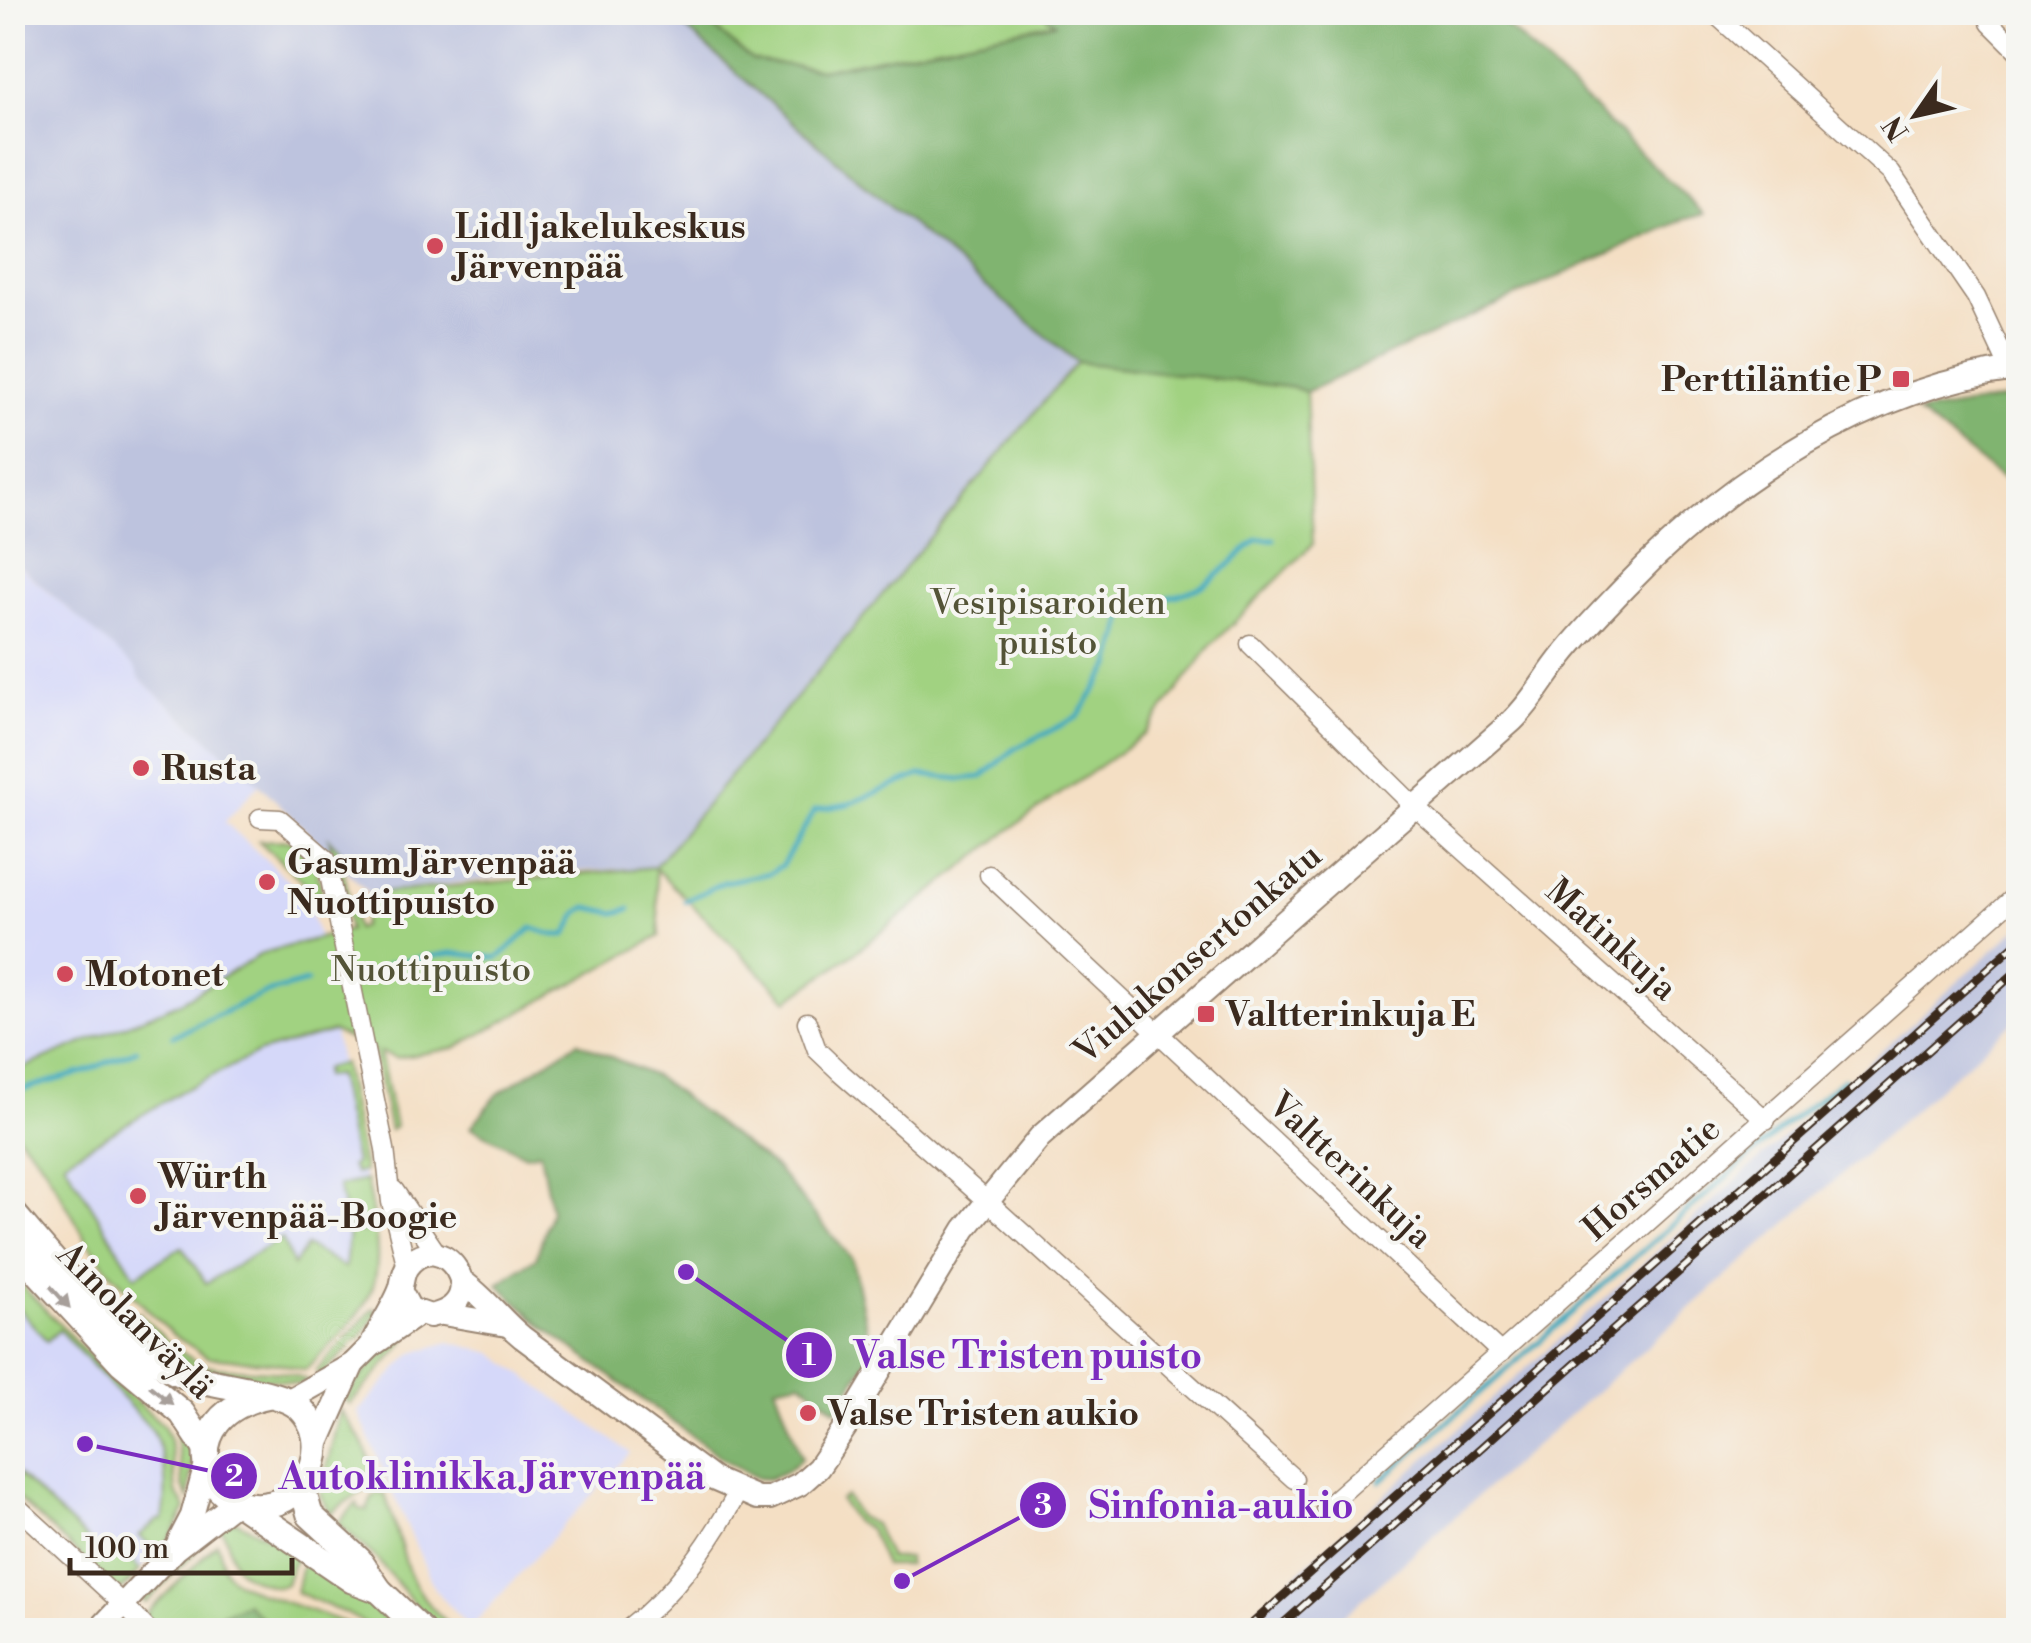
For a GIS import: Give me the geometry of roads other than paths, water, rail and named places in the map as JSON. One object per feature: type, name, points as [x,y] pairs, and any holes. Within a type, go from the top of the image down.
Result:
[{"type":"main road","name":"Ainolanväylä","points":[[12,1212],[44,1250],[150,1357],[194,1379],[279,1397]]},
{"type":"main road","name":"Ainolanväylä","points":[[12,1244],[122,1363],[182,1412],[206,1455]]},
{"type":"main road","points":[[379,1590],[352,1580],[222,1493],[211,1475],[206,1455],[212,1426],[222,1414],[237,1404],[279,1397],[313,1427],[317,1445],[304,1494],[310,1515],[359,1560],[379,1590],[421,1630]]},
{"type":"main road","points":[[239,1504],[273,1504],[289,1498],[306,1481]]},
{"type":"street","points":[[1713,12],[1892,173],[1976,297],[2014,370]]},
{"type":"street","points":[[1990,23],[2018,51]]},
{"type":"street","name":"Viulukonsertonkatu","points":[[738,1492],[770,1498],[800,1484],[818,1468],[986,1200],[1040,1138],[1522,711],[1627,584],[1698,518],[1775,463],[1864,413],[1925,387],[2014,370]]},
{"type":"street","name":"Matinkuja","points":[[1250,644],[1415,807],[1766,1120]]},
{"type":"street","points":[[260,818],[280,819],[289,824],[326,859],[391,1185],[405,1303],[418,1314]]},
{"type":"street","name":"Valtterinkuja","points":[[990,875],[1501,1353]]},
{"type":"street","name":"Horsmatie","points":[[1324,1508],[2018,894]]},
{"type":"street","points":[[807,1022],[818,1050],[829,1061],[1294,1480]]},
{"type":"street","points":[[391,1185],[438,1255],[453,1264],[462,1281],[487,1299],[507,1325],[713,1479],[738,1492],[707,1548],[634,1628]]},
{"type":"street","points":[[371,1346],[417,1258],[438,1255]]},
{"type":"street","points":[[442,1314],[457,1301],[462,1281]]},
{"type":"street","points":[[279,1397],[353,1364],[371,1346],[418,1314],[507,1325]]},
{"type":"street","points":[[317,1445],[353,1364]]},
{"type":"street","points":[[175,1549],[192,1516],[206,1455]]},
{"type":"street","points":[[12,1502],[148,1630]]},
{"type":"street","points":[[99,1630],[175,1549],[239,1504]]},
{"type":"waterway","points":[[685,901],[724,882],[770,873],[782,865],[815,810],[849,804],[920,775],[982,777],[1016,748],[1078,717],[1111,666],[1125,613],[1202,586],[1258,539],[1274,539]]},
{"type":"waterway","points":[[388,964],[451,953],[498,958],[532,928],[566,935],[579,912],[587,907],[615,913],[630,909]]},
{"type":"waterway","points":[[173,1036],[263,994],[307,982]]},
{"type":"waterway","points":[[17,1091],[84,1072],[137,1050]]},
{"type":"waterway","points":[[1380,1481],[1789,1122],[1844,1079]]},
{"type":"railway","points":[[1245,1630],[2018,942]]},
{"type":"railway","points":[[1276,1630],[2018,970]]},
{"type":"place","name":"Lidl jakelukeskus Järvenpää","points":[[435,246]]},
{"type":"place","name":"Perttiläntie P","points":[[1901,379]]},
{"type":"place","name":"Rusta","points":[[141,768]]},
{"type":"place","name":"Gasum Järvenpää Nuottipuisto","points":[[267,882]]},
{"type":"place","name":"Motonet","points":[[65,974]]},
{"type":"place","name":"Valtterinkuja E","points":[[1206,1014]]},
{"type":"place","name":"Würth Järvenpää-Boogie","points":[[138,1196]]},
{"type":"place","name":"Valse Tristen puisto","points":[[686,1272]]},
{"type":"place","name":"Valse Tristen aukio","points":[[808,1413]]},
{"type":"place","name":"Autoklinikka Järvenpää","points":[[85,1444]]},
{"type":"place","name":"Sinfonia-aukio","points":[[902,1581]]},
{"type":"park label","name":"Vesipisaroiden puisto","points":[[1048,622]]},
{"type":"park label","name":"Nuottipuisto","points":[[431,969]]}]
